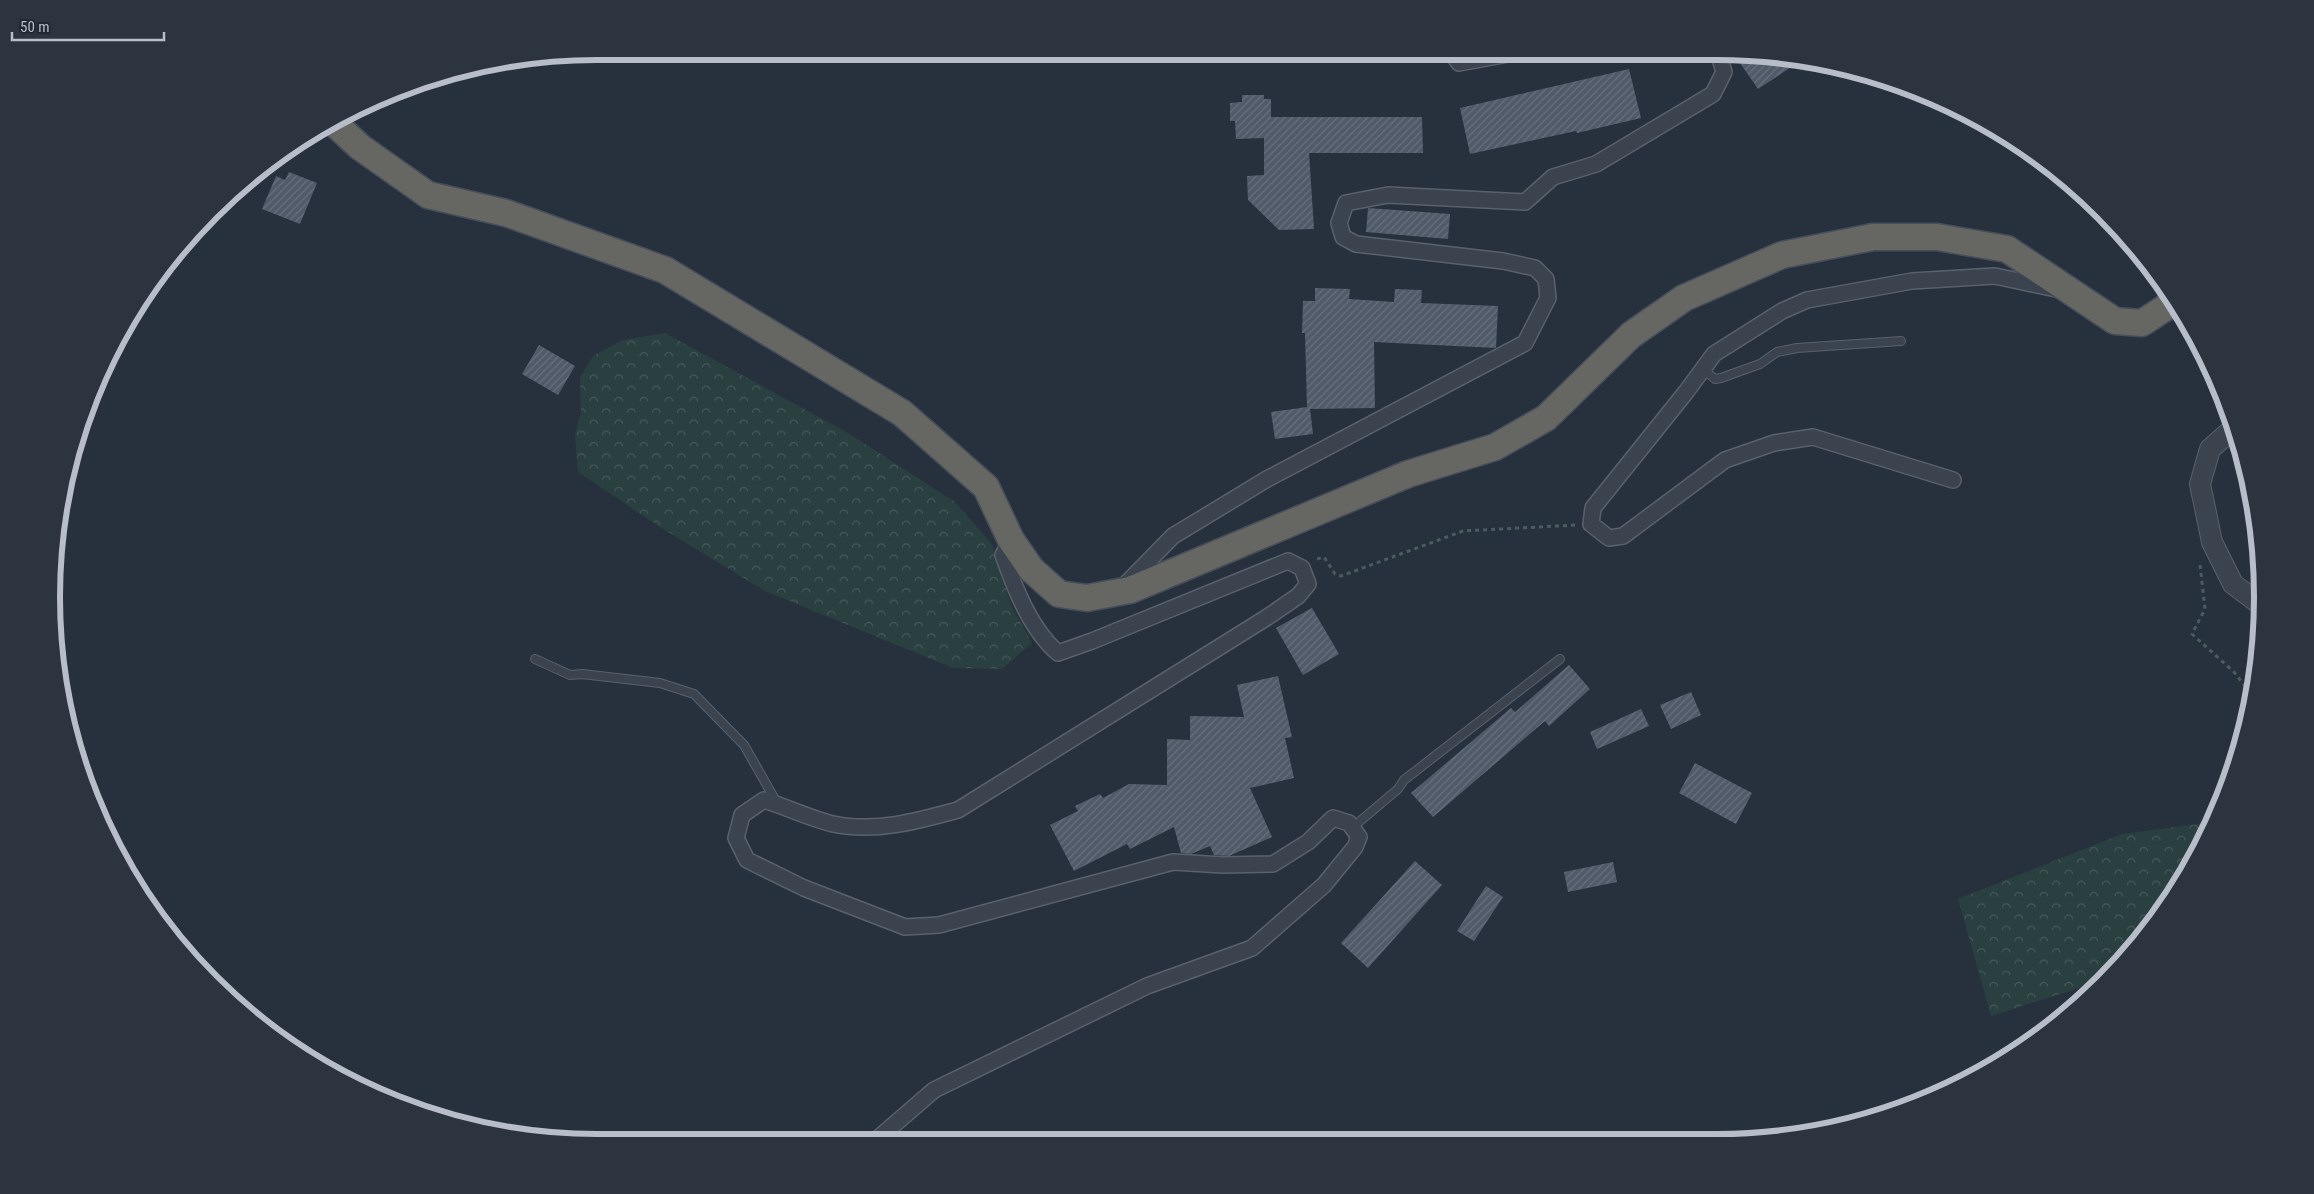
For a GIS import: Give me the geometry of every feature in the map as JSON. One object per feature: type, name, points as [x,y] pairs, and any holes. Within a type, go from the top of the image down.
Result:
[{"type":"highway","points":[[338,127],[360,147],[428,195],[506,212],[665,270],[902,413],[986,487],[1011,540],[1031,569],[1059,594],[1087,598],[1130,590],[1408,474],[1495,447],[1546,418],[1631,334],[1684,298],[1782,255],[1873,237],[1937,237],[2008,250],[2115,320],[2142,323],[2168,306]]},
{"type":"street","points":[[1457,60],[1459,63],[1475,60]]},
{"type":"street","points":[[1118,592],[1173,536],[1267,479],[1525,343],[1548,298],[1546,279],[1535,268],[1504,261],[1356,244],[1343,237],[1339,223],[1346,203],[1388,195],[1525,202],[1553,177],[1596,164],[1713,94],[1724,72],[1720,60]]},
{"type":"street","points":[[1953,480],[1813,437],[1774,443],[1725,460],[1623,536],[1609,538],[1591,524],[1593,508],[1714,354],[1782,311],[1807,300],[1912,282],[1995,276],[2072,293]]},
{"type":"street","points":[[2229,433],[2210,449],[2200,484],[2212,542],[2233,584],[2254,600]]},
{"type":"street","points":[[883,1134],[934,1090],[1147,986],[1252,948],[1324,885],[1355,847],[1359,837],[1350,824],[1334,818],[1308,842],[1274,864],[1223,865],[1172,862],[939,925],[906,926],[804,888],[748,860],[736,838],[742,815],[764,800],[834,824],[879,827],[914,823],[958,810],[1298,596],[1308,584],[1302,568],[1288,561],[1058,653],[1045,642],[1012,579],[1003,555],[1011,540]]},
{"type":"lane","points":[[1703,369],[1715,379],[1760,364],[1777,352],[1790,349],[1901,341]]},
{"type":"lane","points":[[535,659],[570,675],[582,674],[660,683],[694,694],[744,745],[778,804]]},
{"type":"lane","points":[[1353,828],[1398,790],[1404,780],[1560,659]]},
{"type":"path","points":[[1302,568],[1324,557],[1335,574],[1341,576],[1463,532],[1591,524]]},
{"type":"path","points":[[2212,542],[2198,547],[2205,609],[2192,634],[2234,672],[2246,687]]},
{"type":"green space","points":[[665,333],[848,433],[955,502],[992,544],[1011,605],[1032,643],[1002,669],[953,668],[765,591],[660,527],[578,472],[575,435],[581,412],[580,377],[593,356],[623,340]]},
{"type":"green space","points":[[2204,823],[2182,866],[2143,924],[2121,951],[2088,985],[1991,1016],[1958,899],[2122,834]]},
{"type":"building","points":[[1738,61],[1793,66],[1758,89]]},
{"type":"building","points":[[1629,69],[1641,118],[1470,154],[1460,108]]},
{"type":"building","points":[[1242,95],[1264,95],[1264,99],[1271,99],[1271,117],[1422,117],[1423,153],[1309,153],[1314,229],[1279,230],[1248,200],[1247,176],[1264,175],[1264,138],[1236,139],[1235,121],[1230,121],[1230,103],[1242,102]]},
{"type":"building","points":[[289,172],[317,183],[300,224],[262,209],[276,176],[285,180]]},
{"type":"building","points":[[1368,208],[1450,214],[1448,239],[1366,232]]},
{"type":"building","points":[[1315,288],[1350,289],[1349,299],[1394,302],[1395,289],[1422,290],[1421,303],[1498,306],[1496,348],[1374,342],[1375,408],[1310,409],[1313,434],[1275,439],[1271,412],[1307,407],[1305,333],[1302,333],[1303,301],[1315,301]]},
{"type":"building","points":[[539,345],[575,366],[558,395],[522,374]]},
{"type":"building","points":[[1312,608],[1339,654],[1303,675],[1276,628]]},
{"type":"building","points":[[1569,665],[1590,689],[1549,726],[1545,721],[1433,817],[1411,793],[1511,708],[1515,712]]},
{"type":"building","points":[[1278,676],[1292,737],[1285,738],[1294,778],[1250,788],[1272,837],[1229,856],[1214,855],[1210,846],[1191,854],[1181,853],[1174,827],[1130,849],[1127,844],[1074,871],[1050,825],[1078,811],[1075,806],[1100,794],[1103,798],[1129,784],[1167,785],[1167,739],[1190,740],[1190,716],[1244,717],[1237,685]]},
{"type":"building","points":[[1691,692],[1701,715],[1671,729],[1660,705]]},
{"type":"building","points":[[1641,709],[1649,726],[1597,749],[1590,732]]},
{"type":"building","points":[[1695,763],[1752,793],[1736,824],[1679,793]]},
{"type":"building","points":[[1415,861],[1442,885],[1368,968],[1341,943]]},
{"type":"building","points":[[1613,862],[1617,882],[1568,892],[1564,872]]},
{"type":"building","points":[[1486,886],[1503,897],[1474,941],[1457,931]]}]
